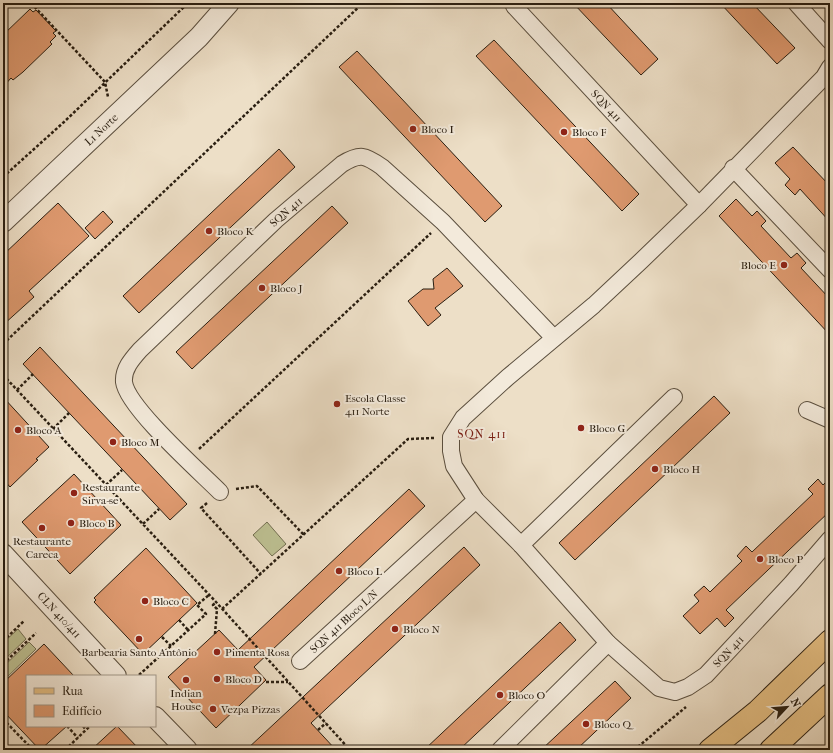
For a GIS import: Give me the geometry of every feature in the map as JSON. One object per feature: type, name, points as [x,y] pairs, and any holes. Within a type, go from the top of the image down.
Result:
[{"type":"main road","points":[[710,750],[758,711],[830,642]]},
{"type":"main road","points":[[771,750],[830,695]]},
{"type":"street","name":"L1 Norte","points":[[199,37],[229,3]]},
{"type":"street","name":"L1 Norte","points":[[3,222],[199,37],[242,3]]},
{"type":"street","points":[[796,3],[830,41]]},
{"type":"street","name":"SQN 411","points":[[514,6],[699,205]]},
{"type":"street","points":[[451,437],[463,418],[594,305],[699,205],[733,168],[824,77],[830,67]]},
{"type":"street","name":"SQN 411","points":[[220,492],[138,410],[127,394],[124,381],[125,371],[130,361],[140,350],[276,220],[351,158],[360,155],[371,159],[382,167],[443,222],[554,338]]},
{"type":"street","points":[[733,168],[830,270]]},
{"type":"street","points":[[521,545],[674,397]]},
{"type":"street","points":[[808,410],[830,420]]},
{"type":"street","name":"SQN 411","points":[[451,437],[451,450],[454,466],[476,500],[521,545],[608,643],[660,688],[675,692],[688,688],[706,675],[791,584],[830,539]]},
{"type":"street","name":"SQN 411 Bloco L/N","points":[[300,661],[476,500]]},
{"type":"street","name":"CLN 410/411","points":[[3,554],[115,675]]},
{"type":"street","points":[[500,750],[608,643]]},
{"type":"street","points":[[156,717],[187,750]]},
{"type":"path","points":[[31,3],[105,82],[108,98]]},
{"type":"path","points":[[3,177],[188,3]]},
{"type":"path","points":[[3,344],[363,3]]},
{"type":"path","points":[[188,460],[443,222]]},
{"type":"path","points":[[17,390],[33,374]]},
{"type":"path","points":[[3,375],[216,602],[350,750]]},
{"type":"path","points":[[53,429],[69,413]]},
{"type":"path","points":[[222,609],[408,439],[451,437]]},
{"type":"path","points":[[106,485],[122,470]]},
{"type":"path","points":[[261,574],[201,508],[220,492],[257,486],[304,535]]},
{"type":"path","points":[[143,524],[159,509]]},
{"type":"path","points":[[139,675],[206,614],[197,605],[209,595]]},
{"type":"path","points":[[216,602],[213,605],[217,609],[216,634]]},
{"type":"path","points":[[180,620],[188,630]]},
{"type":"path","points":[[3,641],[24,621]]},
{"type":"path","points":[[3,664],[36,633]]},
{"type":"path","points":[[162,637],[171,646]]},
{"type":"path","points":[[266,682],[289,682]]},
{"type":"path","points":[[3,719],[33,750]]},
{"type":"path","points":[[318,730],[326,723]]},
{"type":"path","points":[[68,727],[78,738]]},
{"type":"path","points":[[65,750],[89,727]]},
{"type":"path","points":[[3,744],[12,750]]},
{"type":"green space","points":[[267,522],[286,544],[272,556],[253,535]]},
{"type":"green space","points":[[18,629],[26,639],[3,661],[3,643]]},
{"type":"green space","points":[[29,642],[36,649],[3,681],[3,667]]},
{"type":"building","points":[[573,3],[606,3],[658,59],[641,75]]},
{"type":"building","points":[[720,3],[752,3],[795,48],[777,64]]},
{"type":"building","points":[[30,9],[33,12],[36,10],[56,31],[53,33],[56,36],[50,42],[52,44],[23,72],[13,80],[11,78],[3,87],[3,35]]},
{"type":"building","name":"Bloco F","points":[[494,40],[639,194],[622,211],[476,56]]},
{"type":"building","name":"Bloco I","points":[[357,51],[502,206],[485,222],[339,67]]},
{"type":"building","points":[[793,147],[830,186],[830,222],[800,189],[795,195],[785,185],[790,179],[775,163]]},
{"type":"building","name":"Bloco K","points":[[279,149],[295,167],[139,313],[123,296]]},
{"type":"building","name":"Bloco E","points":[[736,199],[752,216],[757,211],[766,221],[761,226],[791,258],[797,253],[806,263],[801,268],[830,299],[830,335],[719,216]]},
{"type":"building","points":[[58,203],[89,236],[29,291],[34,297],[3,325],[3,255]]},
{"type":"building","name":"Bloco J","points":[[332,206],[348,223],[192,369],[176,352]]},
{"type":"building","points":[[103,211],[113,222],[95,239],[85,228]]},
{"type":"building","points":[[447,268],[463,286],[435,308],[441,315],[428,326],[408,301],[423,289],[434,289],[433,279]]},
{"type":"building","name":"Bloco M","points":[[40,347],[187,504],[170,520],[23,364]]},
{"type":"building","name":"Bloco H","points":[[714,396],[730,413],[575,560],[559,543]]},
{"type":"building","name":"Bloco A","points":[[3,397],[49,447],[10,487],[3,479]]},
{"type":"building","name":"Bloco B","points":[[74,474],[121,525],[70,574],[22,522]]},
{"type":"building","name":"Bloco P","points":[[830,478],[830,511],[726,610],[734,618],[725,627],[717,618],[700,634],[683,616],[699,601],[694,595],[704,586],[710,592],[742,561],[737,556],[746,546],[752,552],[813,494],[808,489],[818,479],[823,485]]},
{"type":"building","points":[[409,489],[425,506],[254,667],[266,680],[216,728],[168,677],[219,630],[238,650]]},
{"type":"building","name":"Bloco N","points":[[464,547],[480,565],[311,723],[336,750],[246,750]]},
{"type":"building","name":"Bloco C","points":[[146,548],[197,603],[143,654],[94,602],[96,600],[94,598]]},
{"type":"building","name":"Bloco O","points":[[560,622],[576,640],[459,750],[424,750]]},
{"type":"building","points":[[44,644],[73,675],[26,675],[26,727],[66,727],[40,750],[3,711],[3,683]]},
{"type":"building","name":"Bloco Q","points":[[615,681],[631,698],[576,750],[541,750]]},
{"type":"building","points":[[116,727],[118,727],[140,750],[91,750]]},
{"type":"place","name":"Bloco I","points":[[413,129]]},
{"type":"place","name":"Bloco F","points":[[564,132]]},
{"type":"place","name":"Bloco K","points":[[209,231]]},
{"type":"place","name":"Bloco E","points":[[784,265]]},
{"type":"place","name":"Bloco J","points":[[262,288]]},
{"type":"place","name":"Escola Classe 411 Norte","points":[[337,404]]},
{"type":"place","name":"Bloco G","points":[[581,428]]},
{"type":"place","name":"Bloco A","points":[[18,430]]},
{"type":"place","name":"Bloco M","points":[[113,442]]},
{"type":"place","name":"Bloco H","points":[[655,469]]},
{"type":"place","name":"Restaurante Sirva-se","points":[[74,493]]},
{"type":"place","name":"Bloco B","points":[[71,523]]},
{"type":"place","name":"Restaurante Careca","points":[[42,528]]},
{"type":"place","name":"Bloco P","points":[[760,559]]},
{"type":"place","name":"Bloco L","points":[[339,571]]},
{"type":"place","name":"Bloco C","points":[[145,601]]},
{"type":"place","name":"Bloco N","points":[[395,629]]},
{"type":"place","name":"Barbearia Santo Antônio","points":[[139,639]]},
{"type":"place","name":"Pimenta Rosa","points":[[217,652]]},
{"type":"place","name":"Bloco D","points":[[217,679]]},
{"type":"place","name":"Indian House","points":[[186,680]]},
{"type":"place","name":"Bloco O","points":[[500,695]]},
{"type":"place","name":"Vezpa Pizzas","points":[[213,709]]},
{"type":"place","name":"Bloco Q","points":[[586,724]]},
{"type":"district","name":"SQN 411","points":[[482,434]]}]
